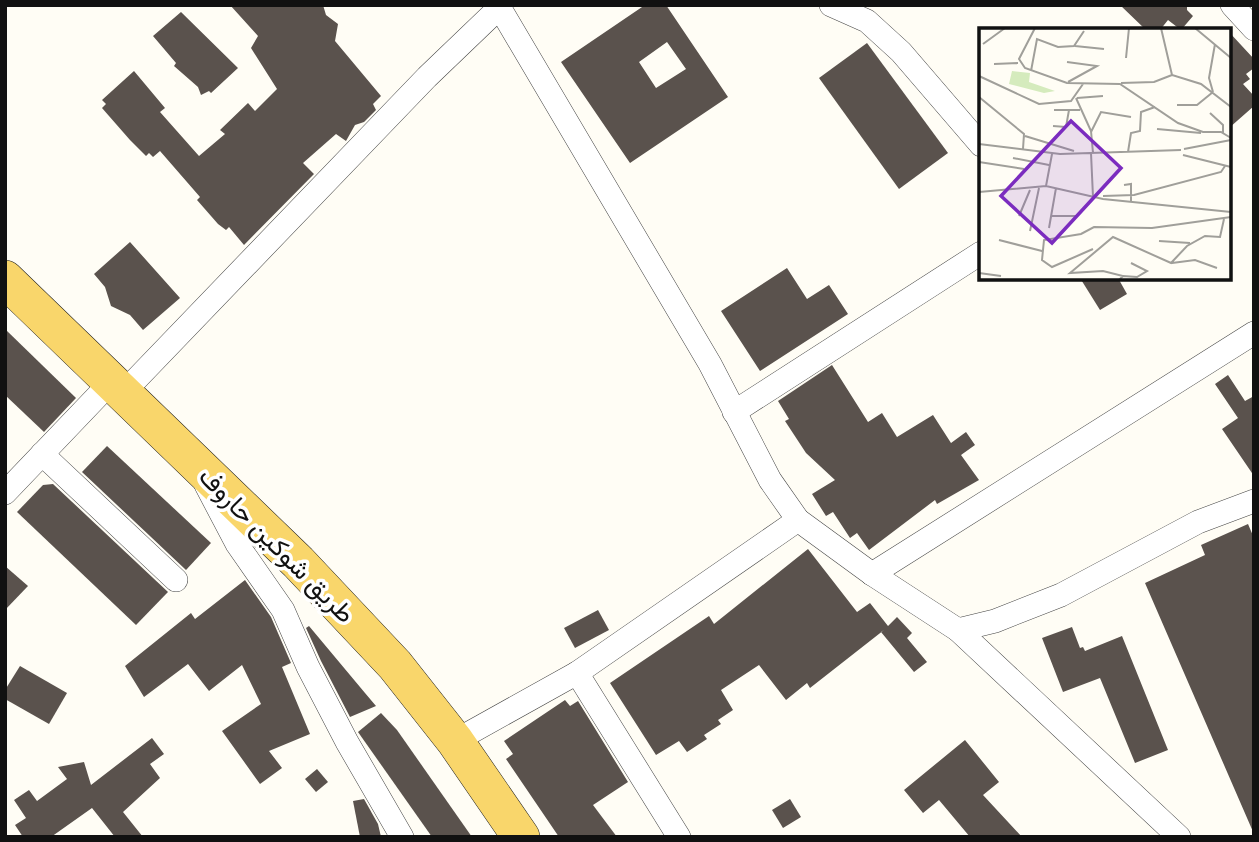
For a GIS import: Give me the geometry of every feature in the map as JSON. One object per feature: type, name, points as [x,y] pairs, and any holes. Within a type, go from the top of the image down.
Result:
[{"type":"main road","name":"طريق شوكين حاروف","points":[[5,279],[298,562],[396,665],[455,741],[521,837]]},
{"type":"street","points":[[831,5],[867,21],[901,52],[979,143]]},
{"type":"street","points":[[1232,5],[1254,29]]},
{"type":"street","points":[[5,493],[42,454],[117,387],[499,6],[668,292],[769,480],[798,520],[872,574],[958,630],[1179,837]]},
{"type":"street","points":[[734,412],[979,254]]},
{"type":"street","points":[[872,574],[1254,333]]},
{"type":"street","points":[[42,454],[176,580]]},
{"type":"street","points":[[195,463],[237,544],[283,610],[342,731],[402,837]]},
{"type":"street","points":[[958,630],[995,621],[1061,595],[1198,522],[1254,501]]},
{"type":"street","points":[[455,741],[577,673],[798,520]]},
{"type":"street","points":[[577,673],[679,837]]},
{"type":"building","points":[[230,5],[323,5],[326,15],[338,24],[335,41],[381,96],[373,104],[376,110],[364,122],[355,125],[346,141],[336,134],[303,163],[314,174],[244,245],[229,227],[226,230],[218,224],[197,200],[200,197],[160,151],[153,157],[149,153],[146,156],[102,108],[106,104],[102,100],[134,71],[165,108],[160,112],[199,156],[225,134],[220,130],[248,103],[255,111],[277,89],[251,48],[258,36]]},
{"type":"building","points":[[645,5],[666,5],[728,97],[630,163],[561,62]],"holes":[[[667,42],[686,69],[656,88],[639,62]]]},
{"type":"building","points":[[1120,5],[1187,5],[1187,10],[1193,16],[1183,28],[1168,20],[1162,28],[1144,28]]},
{"type":"building","points":[[181,12],[238,68],[211,93],[209,91],[201,95],[198,87],[174,66],[176,63],[153,36]]},
{"type":"building","points":[[1231,34],[1254,59],[1254,68],[1246,74],[1250,79],[1243,84],[1254,96],[1254,106],[1231,126]]},
{"type":"building","points":[[867,43],[948,153],[899,189],[819,78]]},
{"type":"building","points":[[130,242],[180,298],[143,330],[130,315],[111,306],[105,287],[94,274]]},
{"type":"building","points":[[787,268],[807,299],[829,285],[848,314],[760,371],[721,311]]},
{"type":"building","points":[[1081,280],[1119,280],[1127,294],[1100,310]]},
{"type":"building","points":[[5,329],[76,398],[44,432],[5,395]]},
{"type":"building","points":[[832,365],[868,422],[882,413],[897,437],[933,415],[951,443],[966,432],[975,445],[961,455],[979,480],[937,504],[935,500],[869,550],[857,533],[850,538],[833,512],[826,516],[812,494],[835,480],[806,453],[785,421],[789,419],[778,401]]},
{"type":"building","points":[[1228,375],[1245,401],[1254,396],[1254,476],[1222,429],[1238,418],[1215,384]]},
{"type":"building","points":[[107,446],[211,543],[186,570],[82,472]]},
{"type":"building","points":[[53,484],[168,592],[136,625],[17,512],[43,485]]},
{"type":"building","points":[[1248,524],[1254,538],[1254,834],[1145,583],[1205,555],[1201,545]]},
{"type":"building","points":[[808,549],[857,612],[870,603],[888,626],[897,617],[912,633],[907,638],[927,662],[914,672],[881,632],[810,688],[807,683],[786,700],[759,665],[721,690],[733,710],[718,720],[721,724],[704,735],[707,739],[687,752],[679,741],[656,755],[610,683],[709,616],[714,624]]},
{"type":"building","points":[[5,566],[28,586],[5,610]]},
{"type":"building","points":[[245,580],[271,617],[291,663],[282,667],[310,734],[269,751],[282,768],[260,784],[222,731],[261,704],[242,665],[209,691],[188,664],[144,697],[125,666],[191,613],[195,619]]},
{"type":"building","points":[[598,610],[609,630],[575,648],[564,628]]},
{"type":"building","points":[[309,626],[376,706],[350,717],[306,628]]},
{"type":"building","points":[[1072,627],[1080,648],[1083,647],[1085,651],[1122,636],[1168,750],[1135,763],[1100,678],[1063,692],[1042,638]]},
{"type":"building","points":[[20,666],[67,693],[49,724],[5,699],[5,690]]},
{"type":"building","points":[[565,700],[570,706],[578,701],[628,782],[593,805],[617,837],[559,837],[506,759],[513,754],[504,741]]},
{"type":"building","points":[[381,713],[397,730],[472,837],[432,837],[358,732]]},
{"type":"building","points":[[152,738],[164,754],[150,764],[160,778],[123,812],[143,837],[115,837],[92,808],[51,837],[23,837],[15,825],[26,818],[14,800],[29,790],[37,801],[67,779],[58,767],[84,762],[91,785]]},
{"type":"building","points":[[965,740],[999,782],[983,795],[1022,837],[970,837],[939,800],[923,813],[904,790]]},
{"type":"building","points":[[317,769],[328,782],[316,792],[305,779]]},
{"type":"building","points":[[364,799],[378,824],[381,837],[360,837],[353,801]]},
{"type":"building","points":[[790,799],[801,817],[783,828],[772,810]]}]
